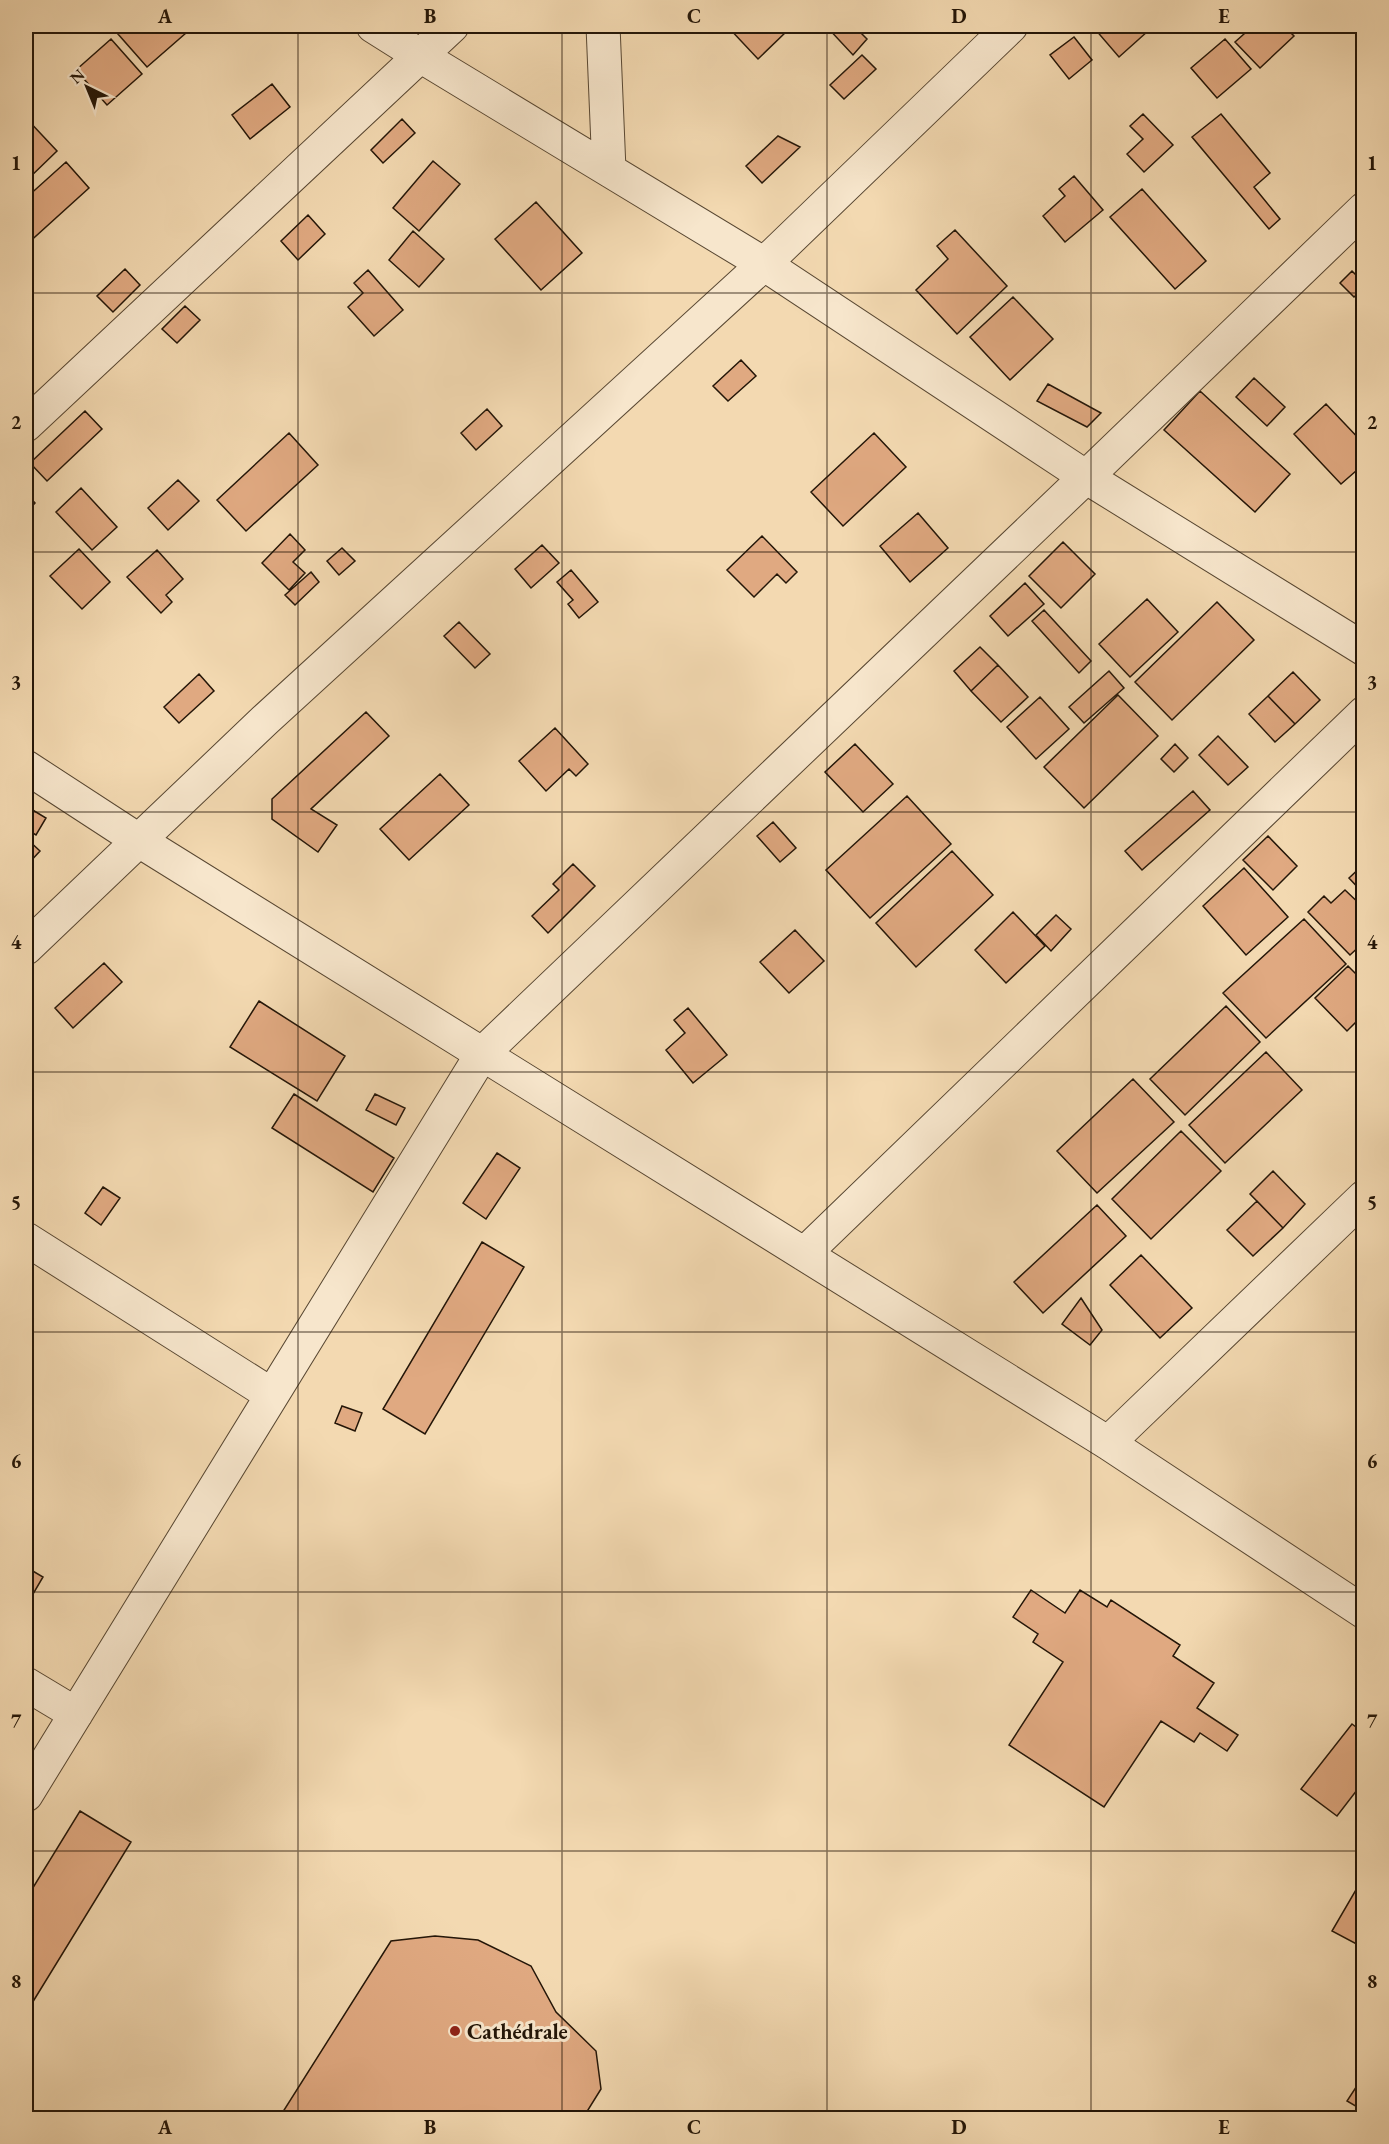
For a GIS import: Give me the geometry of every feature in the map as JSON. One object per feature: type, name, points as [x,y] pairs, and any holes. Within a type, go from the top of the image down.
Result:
[{"type":"street","points":[[374,26],[764,264],[1086,477],[1364,649]]},
{"type":"street","points":[[26,425],[452,26]]},
{"type":"street","points":[[603,26],[609,170]]},
{"type":"street","points":[[26,948],[265,720],[764,264],[1011,26]]},
{"type":"street","points":[[26,1795],[482,1054],[1364,208]]},
{"type":"street","points":[[804,1254],[1364,713]]},
{"type":"street","points":[[26,767],[138,840],[1108,1443],[1364,1612]]},
{"type":"street","points":[[1108,1443],[1364,1197]]},
{"type":"street","points":[[26,1239],[272,1395]]},
{"type":"street","points":[[26,1684],[76,1714]]},
{"type":"building","points":[[128,26],[194,26],[147,67],[118,34]]},
{"type":"building","points":[[727,26],[784,26],[788,30],[758,59]]},
{"type":"building","points":[[826,26],[854,26],[867,39],[853,55]]},
{"type":"building","points":[[1097,26],[1143,26],[1148,31],[1119,57],[1094,28]]},
{"type":"building","points":[[1253,26],[1284,26],[1294,36],[1260,68],[1235,42]]},
{"type":"building","points":[[1074,37],[1092,60],[1069,79],[1050,55]]},
{"type":"building","points":[[111,39],[142,74],[107,105],[76,70]]},
{"type":"building","points":[[1225,39],[1251,69],[1217,98],[1191,68]]},
{"type":"building","points":[[862,55],[876,69],[844,99],[830,85]]},
{"type":"building","points":[[272,84],[290,107],[250,139],[232,115]]},
{"type":"building","points":[[1143,114],[1173,145],[1144,172],[1127,154],[1143,139],[1130,126]]},
{"type":"building","points":[[1221,114],[1270,173],[1254,187],[1280,219],[1269,229],[1192,137]]},
{"type":"building","points":[[26,118],[57,151],[27,180],[26,178]]},
{"type":"building","points":[[402,119],[415,133],[383,163],[371,150]]},
{"type":"building","points":[[778,136],[800,147],[762,183],[746,166]]},
{"type":"building","points":[[433,161],[460,184],[419,231],[393,208]]},
{"type":"building","points":[[66,162],[89,188],[26,245],[26,198]]},
{"type":"building","points":[[1074,176],[1103,210],[1065,242],[1043,216],[1065,196],[1059,189]]},
{"type":"building","points":[[1142,189],[1206,261],[1175,289],[1110,217]]},
{"type":"building","points":[[536,202],[582,253],[541,290],[495,239]]},
{"type":"building","points":[[308,215],[325,234],[298,260],[281,241]]},
{"type":"building","points":[[955,230],[1007,286],[957,334],[916,290],[948,259],[937,246]]},
{"type":"building","points":[[413,231],[444,259],[419,287],[389,260]]},
{"type":"building","points":[[125,269],[140,285],[113,312],[97,296]]},
{"type":"building","points":[[368,270],[403,310],[374,336],[348,307],[363,293],[354,283]]},
{"type":"building","points":[[1352,271],[1364,283],[1364,288],[1354,297],[1340,283]]},
{"type":"building","points":[[1013,297],[1053,339],[1010,380],[970,337]]},
{"type":"building","points":[[185,306],[200,320],[177,343],[162,329]]},
{"type":"building","points":[[741,360],[756,376],[728,401],[713,386]]},
{"type":"building","points":[[1254,378],[1285,407],[1267,426],[1236,397]]},
{"type":"building","points":[[1048,384],[1101,413],[1087,427],[1037,401]]},
{"type":"building","points":[[1200,391],[1290,474],[1255,512],[1164,430]]},
{"type":"building","points":[[1326,404],[1364,444],[1364,464],[1341,484],[1294,434]]},
{"type":"building","points":[[487,409],[502,426],[476,450],[461,433]]},
{"type":"building","points":[[85,411],[102,429],[47,481],[30,463]]},
{"type":"building","points":[[289,433],[318,465],[246,531],[217,500]]},
{"type":"building","points":[[874,433],[906,467],[843,526],[811,492]]},
{"type":"building","points":[[178,480],[199,501],[168,530],[148,508]]},
{"type":"building","points":[[81,488],[117,527],[92,550],[56,512]]},
{"type":"building","points":[[26,493],[35,503],[26,513]]},
{"type":"building","points":[[918,513],[948,548],[910,582],[880,546]]},
{"type":"building","points":[[290,534],[305,550],[293,562],[305,573],[289,590],[262,563]]},
{"type":"building","points":[[762,536],[797,572],[786,583],[777,574],[754,597],[727,570]]},
{"type":"building","points":[[1063,542],[1095,574],[1061,608],[1029,576]]},
{"type":"building","points":[[542,545],[559,563],[531,588],[515,569]]},
{"type":"building","points":[[342,548],[355,561],[339,575],[327,561]]},
{"type":"building","points":[[79,549],[110,582],[82,609],[50,576]]},
{"type":"building","points":[[157,550],[183,579],[166,595],[172,602],[161,613],[127,577]]},
{"type":"building","points":[[571,570],[598,602],[579,618],[568,604],[573,600],[557,582]]},
{"type":"building","points":[[311,572],[319,582],[295,605],[285,595]]},
{"type":"building","points":[[1025,583],[1044,604],[1008,636],[990,616]]},
{"type":"building","points":[[1147,599],[1178,632],[1130,677],[1099,644]]},
{"type":"building","points":[[1217,602],[1254,640],[1172,720],[1135,682]]},
{"type":"building","points":[[1044,610],[1091,661],[1079,673],[1032,621]]},
{"type":"building","points":[[459,622],[490,654],[475,668],[444,636]]},
{"type":"building","points":[[980,647],[998,665],[971,691],[954,671]]},
{"type":"building","points":[[998,665],[1028,697],[1001,722],[971,691]]},
{"type":"building","points":[[1109,671],[1124,688],[1084,723],[1069,707]]},
{"type":"building","points":[[1293,672],[1320,700],[1295,724],[1268,696]]},
{"type":"building","points":[[199,674],[214,691],[179,723],[164,707]]},
{"type":"building","points":[[1118,695],[1158,736],[1084,808],[1044,767]]},
{"type":"building","points":[[1268,696],[1295,724],[1275,742],[1249,714]]},
{"type":"building","points":[[1040,697],[1069,729],[1036,759],[1007,727]]},
{"type":"building","points":[[366,712],[389,736],[311,809],[337,825],[318,852],[272,819],[272,799]]},
{"type":"building","points":[[555,728],[588,764],[576,776],[569,769],[546,791],[519,761]]},
{"type":"building","points":[[1218,736],[1248,767],[1228,785],[1199,755]]},
{"type":"building","points":[[855,744],[893,784],[863,812],[825,772]]},
{"type":"building","points":[[1175,744],[1188,758],[1174,772],[1161,759]]},
{"type":"building","points":[[440,774],[469,805],[409,860],[380,829]]},
{"type":"building","points":[[1193,791],[1210,810],[1142,870],[1125,851]]},
{"type":"building","points":[[907,796],[951,844],[870,918],[826,870]]},
{"type":"building","points":[[26,806],[46,818],[36,835],[26,829]]},
{"type":"building","points":[[773,822],[796,848],[780,862],[757,836]]},
{"type":"building","points":[[1268,836],[1297,866],[1273,890],[1243,860]]},
{"type":"building","points":[[26,838],[40,851],[28,864],[26,862]]},
{"type":"building","points":[[952,851],[993,895],[916,967],[876,923]]},
{"type":"building","points":[[573,864],[595,886],[548,933],[532,916],[559,890],[553,884]]},
{"type":"building","points":[[1364,864],[1364,894],[1349,878]]},
{"type":"building","points":[[1244,868],[1288,917],[1246,955],[1203,906]]},
{"type":"building","points":[[1345,890],[1364,908],[1364,942],[1350,955],[1308,912],[1324,896],[1331,903]]},
{"type":"building","points":[[1013,912],[1045,946],[1006,983],[975,950]]},
{"type":"building","points":[[1056,915],[1071,929],[1051,951],[1036,935]]},
{"type":"building","points":[[1304,919],[1346,964],[1266,1038],[1223,993]]},
{"type":"building","points":[[795,930],[824,961],[789,993],[760,962]]},
{"type":"building","points":[[104,963],[122,982],[73,1028],[55,1008]]},
{"type":"building","points":[[1348,966],[1364,982],[1364,1014],[1347,1031],[1315,998]]},
{"type":"building","points":[[259,1001],[345,1056],[317,1101],[230,1047]]},
{"type":"building","points":[[1226,1006],[1260,1042],[1185,1115],[1150,1079]]},
{"type":"building","points":[[688,1008],[727,1055],[693,1083],[666,1050],[685,1033],[674,1020]]},
{"type":"building","points":[[1266,1052],[1302,1090],[1225,1163],[1189,1125]]},
{"type":"building","points":[[1133,1079],[1174,1122],[1097,1193],[1057,1151]]},
{"type":"building","points":[[294,1094],[394,1158],[373,1192],[272,1128]]},
{"type":"building","points":[[375,1094],[405,1108],[396,1125],[366,1110]]},
{"type":"building","points":[[1181,1131],[1221,1171],[1151,1239],[1112,1199]]},
{"type":"building","points":[[497,1153],[520,1168],[486,1219],[463,1203]]},
{"type":"building","points":[[1273,1171],[1305,1204],[1283,1228],[1250,1194]]},
{"type":"building","points":[[103,1187],[120,1198],[101,1225],[85,1213]]},
{"type":"building","points":[[1257,1201],[1283,1228],[1253,1256],[1227,1230]]},
{"type":"building","points":[[1097,1205],[1126,1236],[1043,1313],[1014,1282]]},
{"type":"building","points":[[482,1242],[524,1267],[425,1434],[383,1409]]},
{"type":"building","points":[[1141,1255],[1192,1308],[1160,1338],[1110,1285]]},
{"type":"building","points":[[1081,1298],[1102,1330],[1090,1345],[1062,1324]]},
{"type":"building","points":[[342,1406],[362,1413],[355,1431],[335,1423]]},
{"type":"building","points":[[26,1567],[43,1577],[26,1606]]},
{"type":"building","points":[[1031,1590],[1065,1613],[1080,1590],[1107,1607],[1111,1600],[1180,1645],[1173,1656],[1214,1683],[1197,1708],[1238,1735],[1227,1751],[1200,1733],[1194,1742],[1161,1721],[1104,1807],[1009,1745],[1063,1662],[1033,1642],[1038,1634],[1013,1617]]},
{"type":"building","points":[[1352,1724],[1364,1733],[1364,1781],[1337,1816],[1301,1789]]},
{"type":"building","points":[[80,1811],[131,1842],[26,2013],[26,1899]]},
{"type":"building","points":[[1364,1876],[1364,1948],[1332,1931]]},
{"type":"building","name":"Cathédrale","points":[[435,1936],[478,1940],[531,1966],[556,2012],[596,2051],[601,2089],[583,2118],[279,2118],[391,1941]]},
{"type":"building","points":[[1364,2075],[1364,2111],[1347,2101]]},
{"type":"place","name":"Cathédrale","points":[[455,2031]]}]
